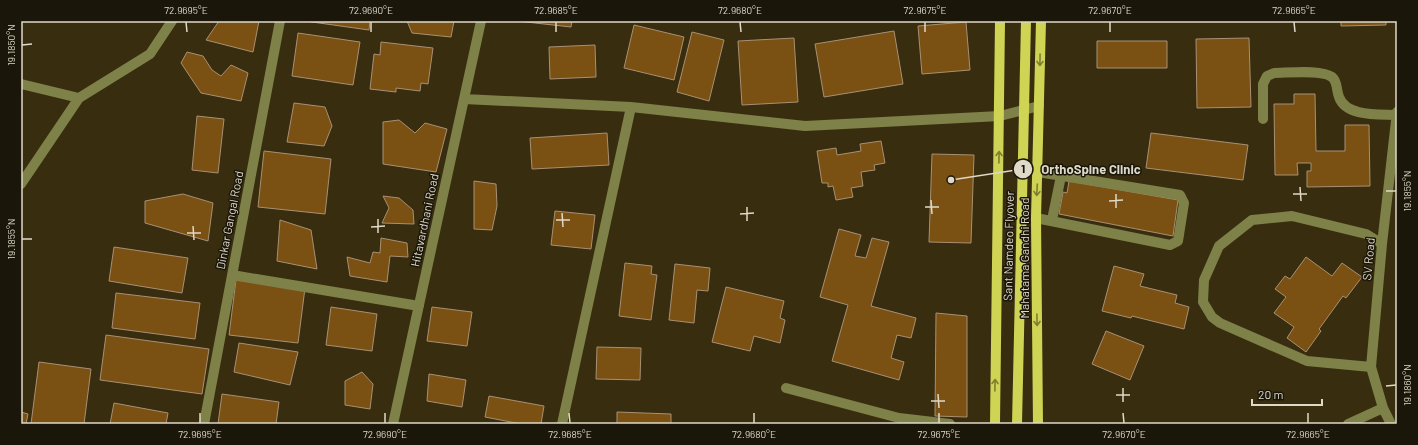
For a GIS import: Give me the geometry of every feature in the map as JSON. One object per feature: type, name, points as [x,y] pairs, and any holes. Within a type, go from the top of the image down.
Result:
[{"type":"main road","points":[[995,424],[1000,21]]},
{"type":"main road","name":"Sant Namdeo Flyover","points":[[1017,424],[1026,21]]},
{"type":"main road","name":"Mahatama Gandhi Road","points":[[1038,424],[1036,218],[1041,21]]},
{"type":"street","points":[[21,184],[79,98],[150,54],[172,21]]},
{"type":"street","name":"Dinkar Gangal Road","points":[[204,424],[280,21]]},
{"type":"street","name":"Hitavardhani Road","points":[[393,424],[481,21]]},
{"type":"street","points":[[1264,119],[1263,84],[1267,76],[1274,73],[1324,73],[1332,77],[1336,83],[1339,97],[1345,106],[1355,112],[1397,116]]},
{"type":"street","points":[[21,84],[79,98]]},
{"type":"street","points":[[464,99],[631,107],[805,126],[1000,116],[1039,106]]},
{"type":"street","points":[[562,424],[631,107]]},
{"type":"street","name":"SV Road","points":[[1391,424],[1383,408],[1371,367],[1382,244],[1397,112]]},
{"type":"street","points":[[1036,218],[1170,245],[1178,241],[1184,203],[1180,195],[1038,172]]},
{"type":"street","points":[[1052,220],[1061,176]]},
{"type":"street","points":[[1371,367],[1307,361],[1220,323],[1212,317],[1203,302],[1204,280],[1219,246],[1252,220],[1292,216],[1366,234],[1382,244]]},
{"type":"street","points":[[232,275],[419,306]]},
{"type":"street","points":[[786,388],[899,418],[950,424]]},
{"type":"street","points":[[1348,424],[1383,408]]},
{"type":"building","points":[[219,21],[259,21],[253,52],[206,40]]},
{"type":"building","points":[[305,21],[370,21],[369,30]]},
{"type":"building","points":[[407,21],[454,21],[451,37],[412,33]]},
{"type":"building","points":[[517,21],[572,21],[571,27]]},
{"type":"building","points":[[1341,21],[1386,21],[1386,25],[1341,26]]},
{"type":"building","points":[[966,22],[970,70],[922,74],[918,26]]},
{"type":"building","points":[[634,25],[684,37],[674,80],[624,68]]},
{"type":"building","points":[[894,31],[903,84],[824,97],[815,44]]},
{"type":"building","points":[[692,32],[724,40],[709,101],[677,92]]},
{"type":"building","points":[[298,33],[360,42],[353,85],[292,76]]},
{"type":"building","points":[[794,38],[798,102],[742,105],[738,41]]},
{"type":"building","points":[[1249,38],[1251,107],[1197,108],[1196,39]]},
{"type":"building","points":[[1097,41],[1167,41],[1167,68],[1097,68]]},
{"type":"building","points":[[381,42],[433,48],[428,84],[421,83],[420,91],[396,88],[396,92],[370,89],[374,54],[380,55]]},
{"type":"building","points":[[595,45],[596,77],[550,79],[549,47]]},
{"type":"building","points":[[187,52],[203,56],[212,70],[221,76],[231,65],[248,73],[241,101],[201,93],[181,63]]},
{"type":"building","points":[[1294,94],[1315,94],[1316,151],[1345,151],[1345,125],[1369,125],[1370,186],[1307,187],[1307,171],[1311,171],[1311,163],[1297,163],[1298,175],[1275,175],[1274,104],[1294,104]]},
{"type":"building","points":[[294,103],[325,107],[332,126],[324,146],[287,142]]},
{"type":"building","points":[[197,116],[224,119],[218,173],[192,170]]},
{"type":"building","points":[[399,120],[415,133],[425,123],[447,129],[436,172],[383,164],[383,122]]},
{"type":"building","points":[[607,133],[609,165],[532,169],[530,138]]},
{"type":"building","points":[[1151,133],[1248,145],[1243,180],[1146,168]]},
{"type":"building","points":[[881,141],[885,163],[874,165],[875,170],[861,172],[863,186],[851,188],[853,197],[836,200],[833,186],[828,187],[828,183],[822,183],[817,151],[836,148],[837,155],[861,151],[860,144]]},
{"type":"building","points":[[264,151],[331,159],[325,214],[258,207]]},
{"type":"building","points":[[932,154],[974,155],[971,243],[929,242]]},
{"type":"building","points":[[474,181],[496,184],[497,206],[492,230],[474,229]]},
{"type":"building","points":[[1069,181],[1178,200],[1173,236],[1059,214],[1063,192],[1067,193]]},
{"type":"building","points":[[183,194],[213,203],[208,241],[145,223],[145,201]]},
{"type":"building","points":[[383,196],[399,198],[413,210],[414,224],[382,223],[389,208]]},
{"type":"building","points":[[555,211],[595,215],[591,249],[551,245]]},
{"type":"building","points":[[280,220],[311,230],[317,269],[277,261]]},
{"type":"building","points":[[839,229],[861,235],[855,256],[866,258],[872,238],[889,242],[871,306],[916,318],[911,338],[897,335],[891,358],[904,362],[899,380],[832,361],[848,305],[820,297]]},
{"type":"building","points":[[381,238],[407,243],[408,257],[390,256],[387,282],[350,276],[347,257],[370,263],[373,252],[380,253]]},
{"type":"building","points":[[114,247],[188,258],[182,293],[109,281]]},
{"type":"building","points":[[1306,257],[1332,276],[1342,263],[1362,277],[1346,298],[1343,296],[1319,329],[1321,331],[1306,352],[1287,338],[1294,327],[1274,313],[1286,297],[1275,289],[1285,276],[1290,279]]},
{"type":"building","points":[[625,263],[652,266],[651,274],[657,275],[651,320],[619,316]]},
{"type":"building","points":[[675,264],[710,268],[708,291],[697,290],[694,323],[669,320]]},
{"type":"building","points":[[1114,266],[1144,274],[1140,286],[1177,295],[1175,303],[1189,307],[1184,329],[1132,316],[1131,318],[1102,311]]},
{"type":"building","points":[[236,280],[305,288],[298,343],[229,335]]},
{"type":"building","points":[[726,287],[784,301],[780,318],[785,320],[780,343],[754,336],[750,351],[712,342]]},
{"type":"building","points":[[116,293],[200,303],[195,339],[112,328]]},
{"type":"building","points":[[331,307],[377,314],[372,351],[326,345]]},
{"type":"building","points":[[432,307],[472,312],[467,346],[427,341]]},
{"type":"building","points":[[936,313],[967,316],[967,417],[935,416]]},
{"type":"building","points":[[1106,331],[1144,346],[1130,380],[1092,364]]},
{"type":"building","points":[[106,335],[209,349],[202,394],[100,380]]},
{"type":"building","points":[[239,343],[298,352],[290,385],[234,372]]},
{"type":"building","points":[[597,347],[641,348],[640,380],[596,379]]},
{"type":"building","points":[[39,362],[91,369],[84,424],[31,424]]},
{"type":"building","points":[[362,372],[373,384],[370,409],[345,405],[345,381]]},
{"type":"building","points":[[429,374],[466,380],[462,407],[427,401]]},
{"type":"building","points":[[222,394],[279,402],[276,424],[218,424]]},
{"type":"building","points":[[489,396],[544,406],[541,424],[521,424],[485,417]]},
{"type":"building","points":[[114,403],[168,413],[166,424],[110,424]]},
{"type":"building","points":[[21,412],[28,414],[26,424],[21,424]]},
{"type":"building","points":[[617,412],[671,414],[671,424],[617,424]]},
{"type":"place","name":"OrthoSpine Clinic","points":[[951,180]]}]
